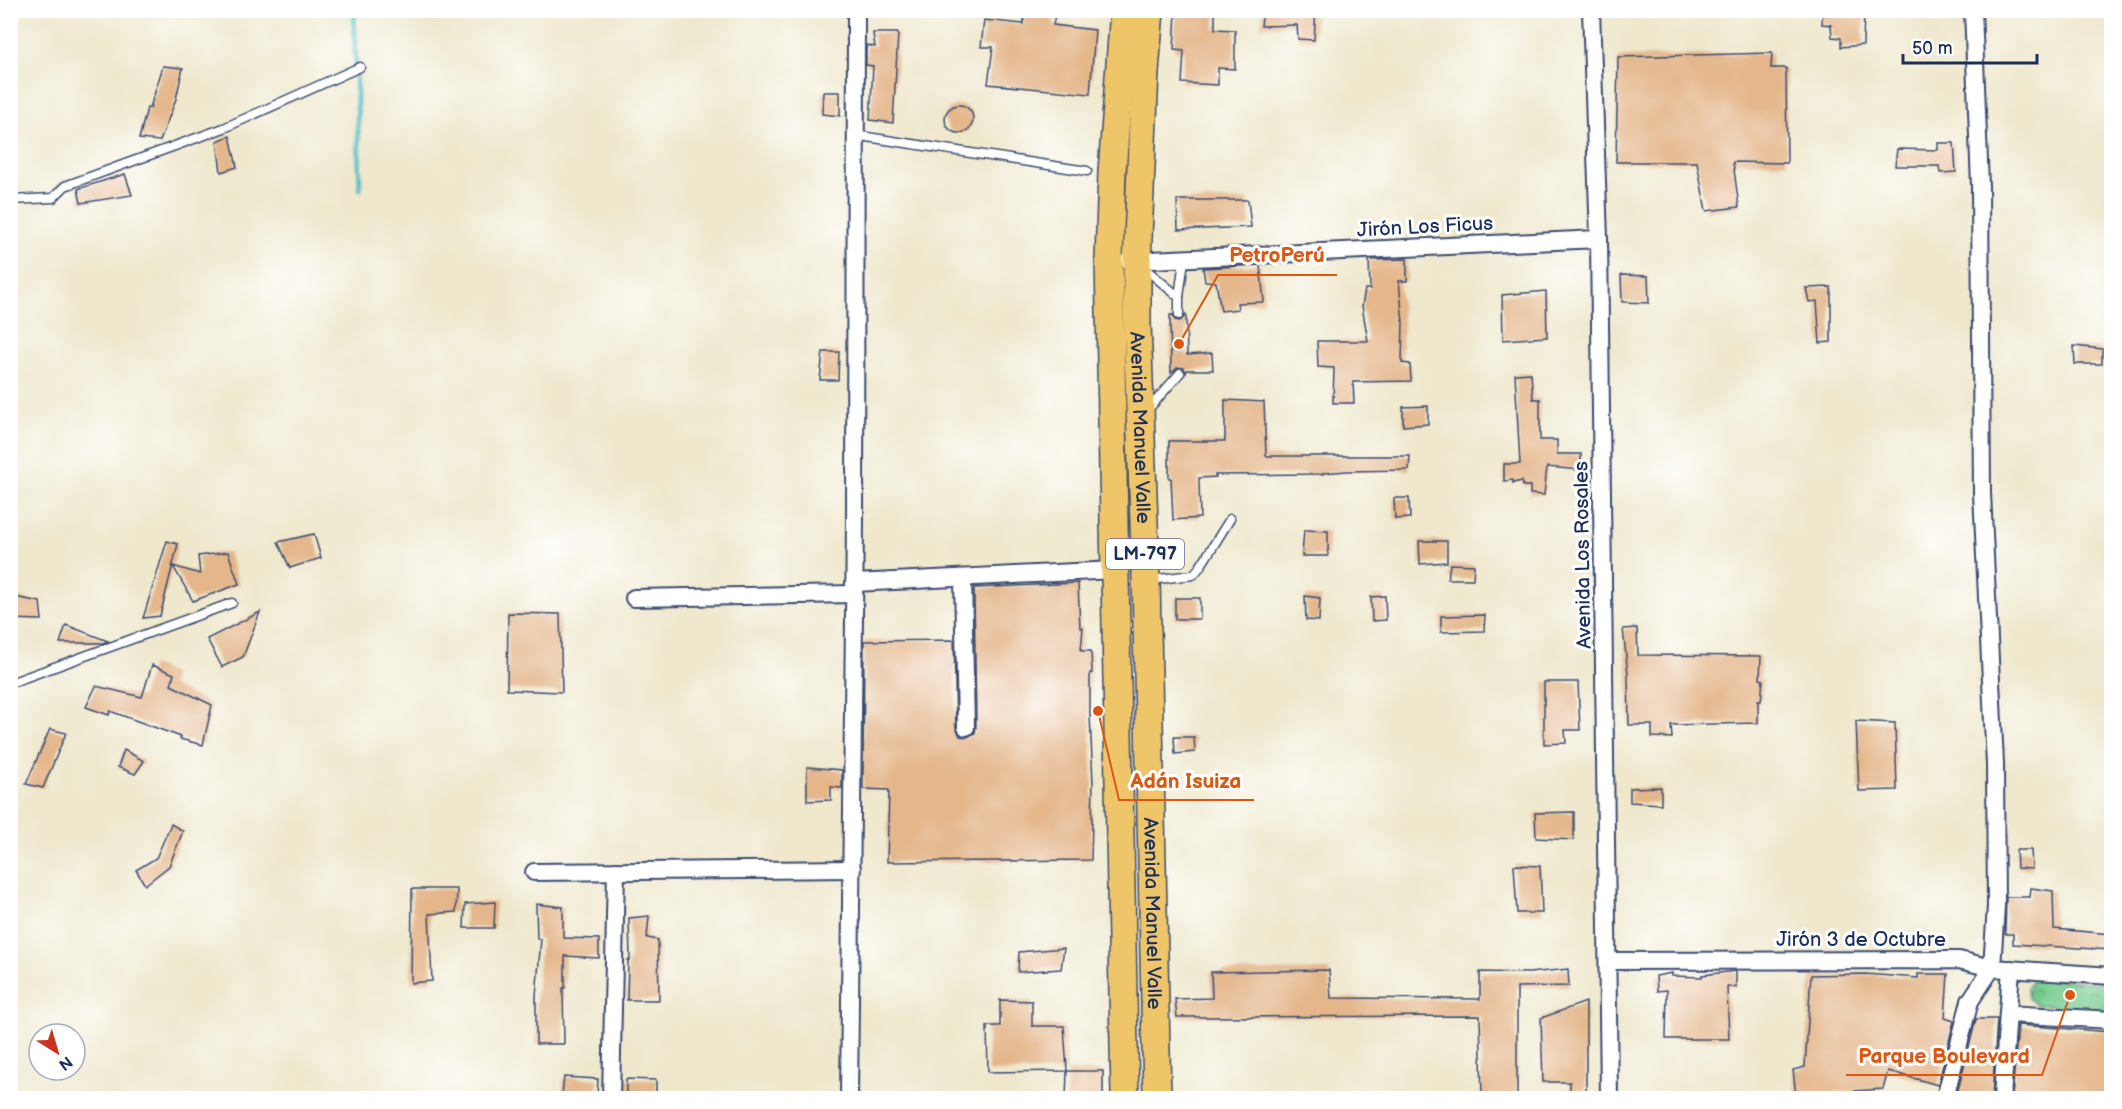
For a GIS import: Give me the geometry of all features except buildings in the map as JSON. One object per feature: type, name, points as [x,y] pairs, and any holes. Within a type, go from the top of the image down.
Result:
[{"type":"main road","name":"Avenida Manuel Valle","points":[[1124,10],[1112,172],[1109,260],[1125,1098]]},
{"type":"main road","name":"Avenida Manuel Valle","points":[[1150,10],[1137,262],[1137,322],[1146,580],[1156,1098]]},
{"type":"street","points":[[849,1098],[856,10]]},
{"type":"street","name":"Avenida Los Rosales","points":[[1591,10],[1599,239],[1609,1098]]},
{"type":"street","points":[[1945,1098],[1970,1001],[1992,968],[1996,906],[1995,764],[1982,493],[1980,186],[1973,10]]},
{"type":"street","name":"Jirón Los Ficus","points":[[1109,260],[1137,262],[1184,260],[1599,239]]},
{"type":"street","points":[[634,598],[854,589],[963,578],[1115,570]]},
{"type":"street","points":[[963,578],[966,727]]},
{"type":"street","points":[[534,872],[852,869]]},
{"type":"street","points":[[611,1098],[616,871]]},
{"type":"street","name":"Jirón 3 de Octubre","points":[[1608,961],[1959,960],[1992,968],[2112,976]]},
{"type":"street","points":[[2002,1098],[2011,969]]},
{"type":"street","points":[[2008,1014],[2112,1020]]},
{"type":"lane","points":[[10,200],[53,198],[65,186],[225,128],[360,67]]},
{"type":"lane","points":[[854,135],[1087,171]]},
{"type":"lane","points":[[1179,315],[1184,260]]},
{"type":"lane","points":[[1137,262],[1179,297]]},
{"type":"lane","points":[[1141,418],[1180,373]]},
{"type":"lane","points":[[1146,580],[1192,574],[1200,567],[1230,519]]},
{"type":"lane","points":[[10,683],[232,603]]},
{"type":"green space","points":[[2035,978],[2111,983],[2111,1011],[2036,1005],[2028,998],[2027,988]]},
{"type":"waterway","points":[[354,10],[360,189]]},
{"type":"place","name":"PetroPerú","points":[[1179,344]]},
{"type":"place","name":"Adán Isuiza","points":[[1098,711]]},
{"type":"place","name":"Parque Boulevard","points":[[2070,995]]}]
